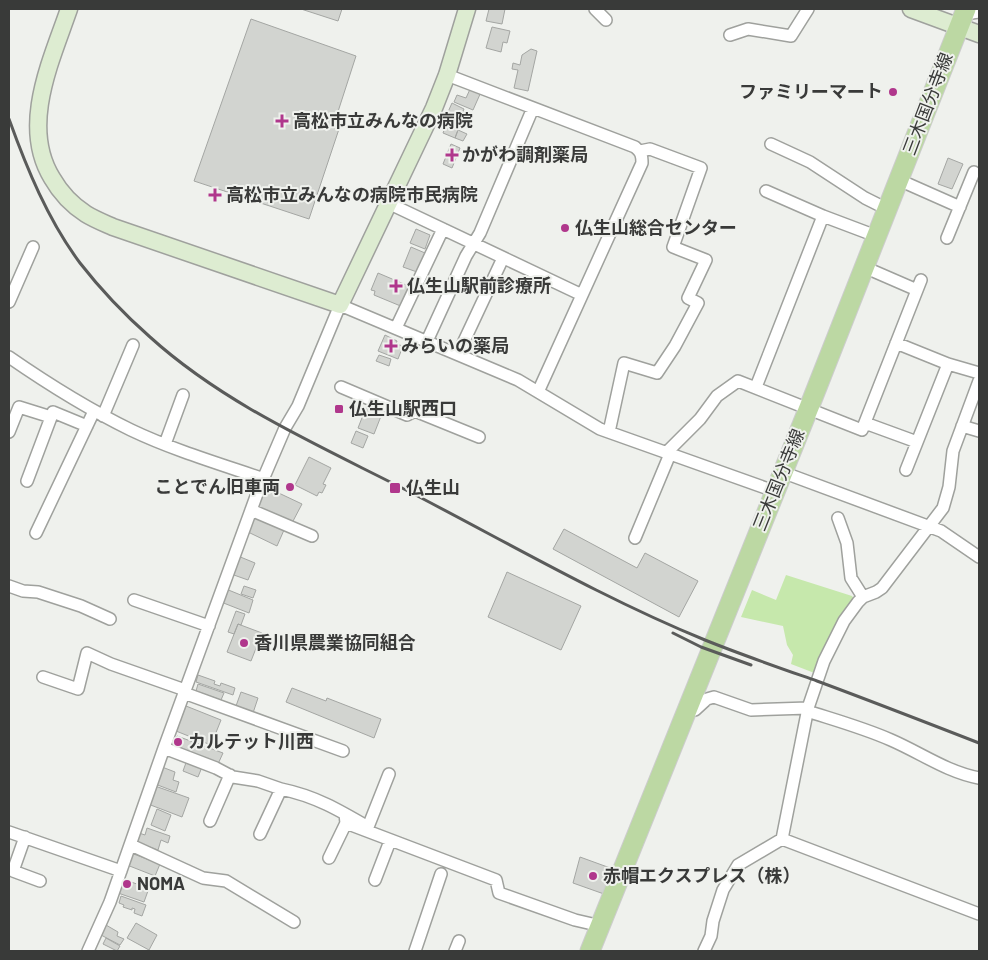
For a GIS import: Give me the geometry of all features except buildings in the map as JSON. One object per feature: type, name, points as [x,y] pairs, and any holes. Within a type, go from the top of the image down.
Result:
[{"type":"main road","name":"三木国分寺線","points":[[590,951],[887,208],[967,15]]},
{"type":"street","points":[[69,9],[44,84],[38,114],[38,141],[45,166],[60,192],[86,214],[114,227],[340,305],[518,380],[600,429],[774,491]]},
{"type":"street","points":[[88,951],[110,902],[164,748],[264,479],[340,305],[434,108],[447,75],[467,9]]},
{"type":"street","points":[[595,9],[606,20]]},
{"type":"street","points":[[730,35],[748,29],[791,36],[808,9]]},
{"type":"street","points":[[911,9],[967,15],[979,34]]},
{"type":"street","points":[[447,75],[635,147],[642,156],[642,163],[538,392]]},
{"type":"street","points":[[427,341],[480,233],[533,108]]},
{"type":"street","points":[[771,144],[810,162],[865,198],[887,208]]},
{"type":"street","points":[[609,432],[624,363],[657,373],[675,346],[698,303],[688,298],[706,260],[673,247],[701,168],[650,149],[640,151]]},
{"type":"street","points":[[948,238],[974,172]]},
{"type":"street","points":[[899,180],[960,207]]},
{"type":"street","points":[[766,191],[823,216],[876,236]]},
{"type":"street","points":[[388,203],[582,295]]},
{"type":"street","points":[[756,387],[823,216]]},
{"type":"street","points":[[396,328],[442,229]]},
{"type":"street","points":[[9,302],[33,247]]},
{"type":"street","points":[[458,354],[503,258]]},
{"type":"street","points":[[635,538],[668,454],[700,419],[717,396],[738,381],[862,430],[919,285],[864,267]]},
{"type":"street","points":[[896,343],[948,364],[979,373]]},
{"type":"street","points":[[36,533],[87,426],[99,413],[133,345]]},
{"type":"street","points":[[9,357],[60,392],[132,430],[164,444],[264,479]]},
{"type":"street","points":[[906,470],[948,364]]},
{"type":"street","points":[[704,951],[711,936],[713,921],[723,890],[738,865],[782,839],[807,709],[824,661],[844,621],[863,597],[882,588],[943,508],[947,497],[953,451],[979,382]]},
{"type":"street","points":[[341,388],[407,415],[415,411],[479,437]]},
{"type":"street","points":[[164,444],[183,395]]},
{"type":"street","points":[[9,432],[19,406],[51,417]]},
{"type":"street","points":[[27,481],[53,412],[87,426]]},
{"type":"street","points":[[865,423],[917,442]]},
{"type":"street","points":[[962,426],[979,431]]},
{"type":"street","points":[[782,472],[930,526],[947,534],[979,556]]},
{"type":"street","points":[[252,510],[312,536]]},
{"type":"street","points":[[838,518],[847,543],[851,578],[863,597]]},
{"type":"street","points":[[9,586],[23,591],[38,592],[81,606],[110,619]]},
{"type":"street","points":[[134,600],[209,626]]},
{"type":"street","points":[[43,677],[78,689],[87,653],[111,664],[343,751]]},
{"type":"street","points":[[686,712],[694,710],[707,699],[714,697],[751,710],[807,709],[892,740],[956,773],[979,778]]},
{"type":"street","points":[[164,748],[230,775],[302,793],[322,801],[346,818],[390,841],[496,880],[499,894],[576,920],[600,926]]},
{"type":"street","points":[[346,818],[368,827],[389,774]]},
{"type":"street","points":[[210,821],[230,775]]},
{"type":"street","points":[[260,834],[281,789]]},
{"type":"street","points":[[329,858],[346,818]]},
{"type":"street","points":[[9,832],[121,871]]},
{"type":"street","points":[[25,838],[13,872],[40,881]]},
{"type":"street","points":[[782,839],[979,914]]},
{"type":"street","points":[[375,880],[390,841]]},
{"type":"street","points":[[131,845],[204,878],[226,881],[294,922]]},
{"type":"street","points":[[419,950],[441,874]]},
{"type":"green space","points":[[786,575],[852,596],[856,602],[817,674],[791,664],[793,655],[787,645],[783,626],[741,617],[752,590],[776,600]]},
{"type":"railway","points":[[9,119],[39,194],[68,247],[80,263],[122,311],[141,329],[179,361],[240,403],[554,568],[667,624],[719,646],[979,743]]},
{"type":"railway","points":[[673,633],[701,647],[751,665]]},
{"type":"place","name":"ファミリーマート","points":[[893,92]]},
{"type":"place","name":"高松市立みんなの病院","points":[[282,121]]},
{"type":"place","name":"かがわ調剤薬局","points":[[452,155]]},
{"type":"place","name":"高松市立みんなの病院市民病院","points":[[215,195]]},
{"type":"place","name":"仏生山総合センター","points":[[565,228]]},
{"type":"place","name":"仏生山駅前診療所","points":[[396,286]]},
{"type":"place","name":"みらいの薬局","points":[[391,346]]},
{"type":"place","name":"仏生山駅西口","points":[[339,409]]},
{"type":"place","name":"ことでん旧車両","points":[[290,487]]},
{"type":"place","name":"仏生山","points":[[395,488]]},
{"type":"place","name":"香川県農業協同組合","points":[[244,643]]},
{"type":"place","name":"カルテット川西","points":[[178,742]]},
{"type":"place","name":"赤帽エクスプレス（株）","points":[[593,876]]},
{"type":"place","name":"NOMA","points":[[127,884]]}]
